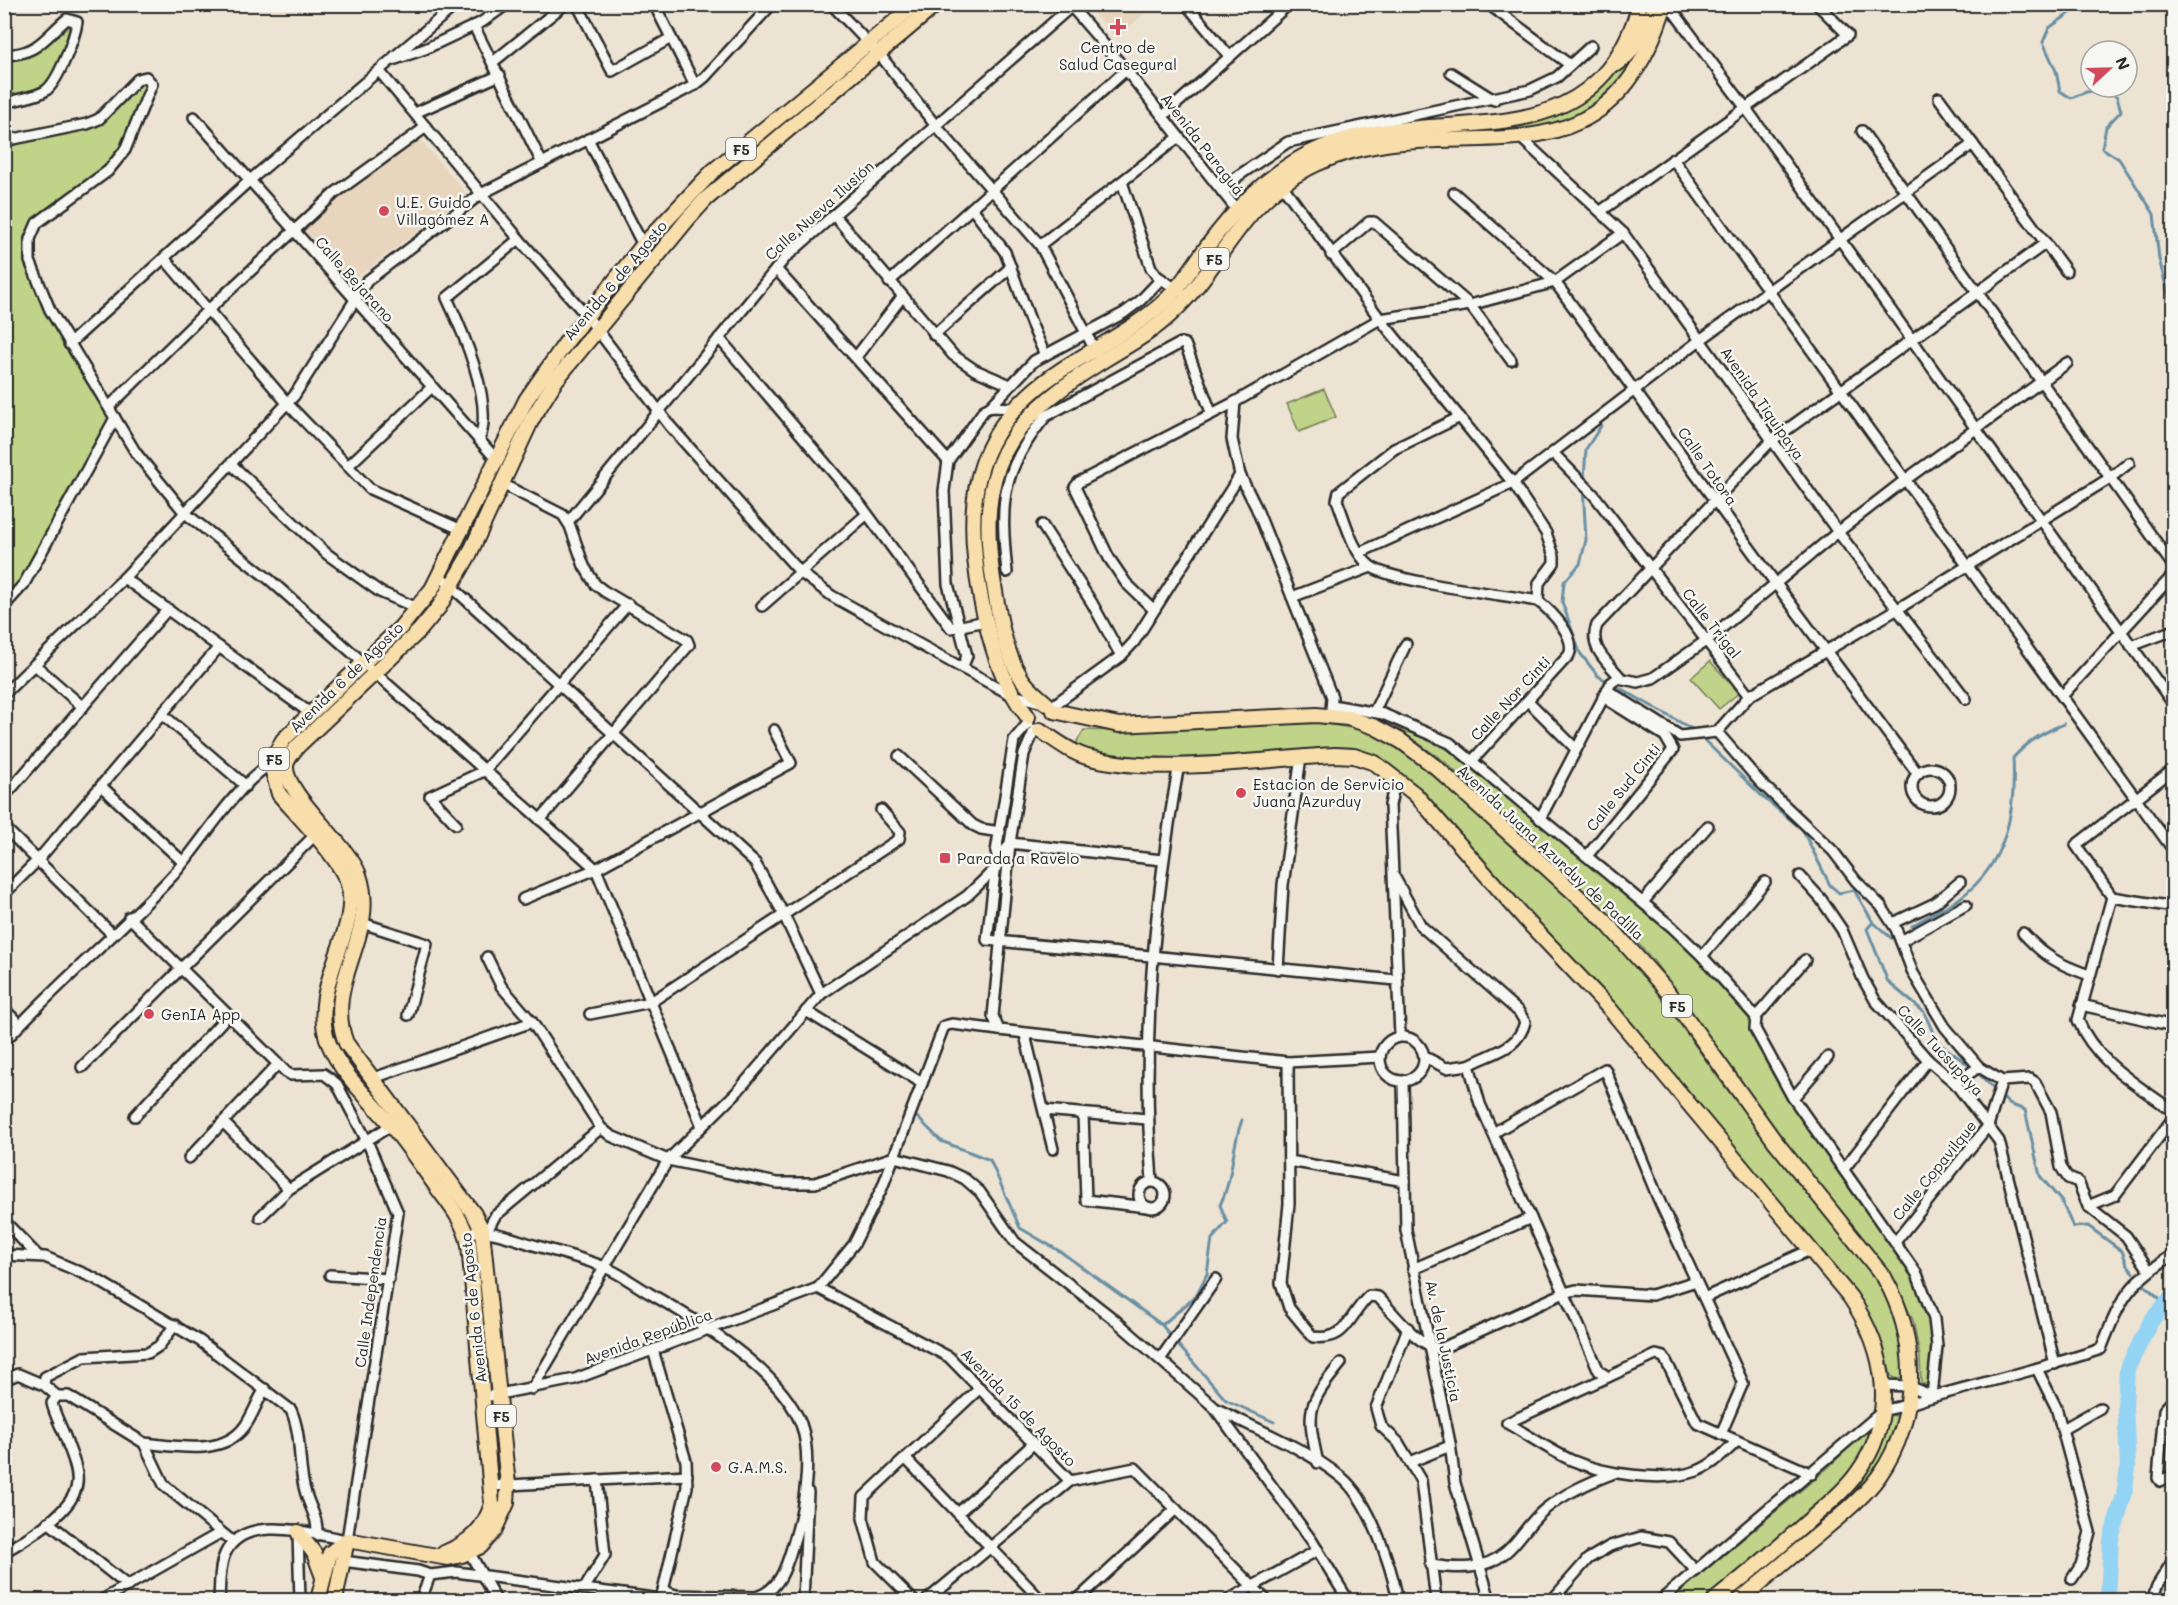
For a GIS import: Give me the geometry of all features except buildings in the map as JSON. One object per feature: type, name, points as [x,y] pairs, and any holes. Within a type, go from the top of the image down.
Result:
[{"type":"highway","name":"Avenida 6 de Agosto","points":[[466,1547],[482,1529],[492,1504],[484,1397],[467,1233],[462,1220],[397,1122],[372,1079],[346,1043],[339,1020],[340,1001],[362,923],[365,902],[279,794],[274,783],[274,760],[287,736],[363,664],[417,608],[440,576],[496,459],[544,373],[643,245],[712,172],[916,4]]},
{"type":"highway","name":"Avenida 6 de Agosto","points":[[347,1540],[436,1556],[466,1547],[481,1546],[494,1531],[507,1503],[508,1485],[484,1231],[474,1214],[397,1122],[339,1064],[328,1042],[323,1019],[325,997],[356,890],[358,872],[294,789],[287,772],[289,758],[298,746],[420,630],[453,586],[544,399],[561,372],[656,256],[706,200],[880,55],[937,4]]},
{"type":"highway","name":"F5","points":[[1049,706],[1019,675],[1008,647],[996,602],[989,551],[989,495],[999,462],[1028,417],[1098,356],[1156,309],[1181,293],[1268,179],[1289,165],[1350,138],[1413,129],[1511,121],[1535,116],[1565,105],[1590,87],[1606,71],[1630,33],[1640,4]]},
{"type":"highway","name":"F5","points":[[1240,214],[1306,169],[1330,158],[1368,147],[1521,138],[1562,129],[1585,119],[1614,98],[1643,59],[1665,4]]},
{"type":"highway","points":[[1606,71],[1629,54],[1651,13],[1665,4]]},
{"type":"highway","points":[[643,245],[656,256]]},
{"type":"highway","name":"F5","points":[[1098,356],[1053,376],[1016,408],[990,447],[975,486],[972,537],[986,621],[999,670],[1010,694],[1033,724],[1085,756],[1128,763],[1179,764],[1354,756],[1375,763],[1396,778],[1414,794],[1525,919],[1609,1008],[1864,1318],[1876,1345],[1883,1385],[1884,1410],[1868,1457],[1847,1485],[1715,1600]]},
{"type":"highway","name":"Avenida Juana Azurduy de Padilla","points":[[1049,706],[1119,725],[1331,711],[1375,727],[1401,741],[1437,768],[1604,920],[1645,964],[1774,1140],[1884,1277],[1895,1297],[1908,1336],[1910,1386],[1907,1407],[1889,1460],[1866,1492],[1740,1600]]},
{"type":"highway","points":[[287,736],[298,746]]},
{"type":"highway","points":[[274,760],[287,772]]},
{"type":"highway","points":[[325,997],[340,1001]]},
{"type":"highway","points":[[298,1532],[314,1553],[324,1578]]},
{"type":"highway","points":[[335,1600],[347,1540]]},
{"type":"highway","points":[[318,1600],[330,1553],[347,1540]]},
{"type":"street","points":[[69,344],[249,181],[458,4]]},
{"type":"street","points":[[390,61],[424,50],[474,26],[507,4]]},
{"type":"street","points":[[493,62],[565,4]]},
{"type":"street","points":[[577,4],[612,71],[671,38]]},
{"type":"street","points":[[654,4],[695,85]]},
{"type":"street","points":[[4,694],[124,578],[287,403],[353,299],[367,281],[481,194],[695,85],[772,4]]},
{"type":"street","points":[[831,4],[880,55],[936,126],[1040,245],[1098,356]]},
{"type":"street","points":[[1185,4],[1230,57]]},
{"type":"street","points":[[1163,116],[1289,4]]},
{"type":"street","points":[[1488,4],[1570,65]]},
{"type":"street","points":[[1665,4],[1745,107],[2174,705]]},
{"type":"street","points":[[1601,211],[1848,35],[1817,4]]},
{"type":"street","name":"Avenida Paraguá","points":[[1072,5],[1240,214]]},
{"type":"street","name":"Calle Nueva Ilusión","points":[[568,522],[776,268],[1072,5]]},
{"type":"street","points":[[4,55],[33,51],[67,20],[72,18],[77,22],[75,34],[55,81],[48,90],[4,105]]},
{"type":"street","points":[[474,26],[542,163]]},
{"type":"street","points":[[1223,193],[1238,176],[1288,142],[1439,108],[1494,100],[1530,90],[1557,76],[1591,46]]},
{"type":"street","points":[[889,282],[1126,70]]},
{"type":"street","points":[[380,72],[519,239],[597,328],[659,412],[801,573],[832,596],[1010,694],[1049,706],[1121,656],[1134,642],[1240,475]]},
{"type":"street","points":[[1451,74],[1494,100]]},
{"type":"street","points":[[415,113],[500,75]]},
{"type":"street","points":[[4,141],[87,124],[99,119],[138,79],[146,77],[152,84],[125,150],[108,171],[38,223],[30,240],[30,261],[69,344],[136,453],[185,513],[270,580],[596,869],[702,1126]]},
{"type":"street","points":[[1939,98],[2066,271]]},
{"type":"street","name":"Calle Bejarano","points":[[194,117],[496,459]]},
{"type":"street","points":[[109,407],[207,311],[335,193],[426,127]]},
{"type":"street","points":[[1862,131],[2174,567]]},
{"type":"street","points":[[1040,245],[1179,137]]},
{"type":"street","name":"Avenida Tiquipaya","points":[[1521,138],[1623,232],[1771,441],[1896,610],[1966,699]]},
{"type":"street","points":[[588,139],[643,245]]},
{"type":"street","points":[[1359,553],[1513,483],[1700,340],[1973,144]]},
{"type":"street","points":[[1673,159],[2174,851]]},
{"type":"street","points":[[1122,182],[1151,268],[1161,279],[1181,293]]},
{"type":"street","points":[[1282,186],[1380,319],[1460,417],[1513,483],[1546,533],[1554,556],[1554,563],[1539,583],[1538,601],[1412,580],[1371,567],[1359,553],[1337,500],[1339,492],[1394,449],[1460,417]]},
{"type":"street","name":"Calle Totora","points":[[1454,193],[1555,282],[1918,774]]},
{"type":"street","points":[[972,208],[998,239],[1046,355]]},
{"type":"street","points":[[834,215],[953,355],[967,365],[1010,385]]},
{"type":"street","points":[[1331,255],[1369,222],[1374,222],[1470,304],[1511,360]]},
{"type":"street","points":[[1153,609],[1126,583],[1109,558],[1075,487],[1079,482],[1211,412],[1235,402],[1380,319],[1470,304],[1555,282],[1623,232]]},
{"type":"street","points":[[479,440],[483,430],[479,384],[471,348],[447,298],[519,239]]},
{"type":"street","points":[[2046,243],[1771,441],[1652,570],[1597,625],[1593,636],[1594,644],[1621,678],[1638,682],[1653,678],[1707,640],[1905,480],[2067,363]]},
{"type":"street","points":[[164,258],[287,403],[370,489],[462,530]]},
{"type":"street","points":[[934,335],[1011,267]]},
{"type":"street","points":[[776,268],[948,461]]},
{"type":"street","points":[[962,669],[967,656],[948,584],[944,491],[948,461],[980,415],[1023,370],[1124,313],[1140,301],[1161,279]]},
{"type":"street","points":[[856,357],[902,297]]},
{"type":"street","points":[[719,338],[867,514],[930,603],[951,628],[961,628],[986,621]]},
{"type":"street","points":[[1007,572],[1002,520],[1005,494],[1014,465],[1029,436],[1046,416],[1181,343],[1185,344],[1211,412]]},
{"type":"street","points":[[348,466],[432,387]]},
{"type":"street","points":[[1235,402],[1232,439],[1240,475],[1332,697],[1331,711],[1374,712],[1413,725],[1450,743],[1643,902],[1702,956],[1756,1017]]},
{"type":"street","points":[[990,407],[1016,408]]},
{"type":"street","points":[[4,606],[24,584],[115,418]]},
{"type":"street","name":"Calle Trigal","points":[[1553,453],[1594,495],[1749,696]]},
{"type":"street","points":[[1605,694],[1680,736],[1689,737],[1717,732],[1749,696],[1896,610],[2041,521],[2110,478],[2128,463]]},
{"type":"street","points":[[231,464],[327,554],[380,592],[417,608]]},
{"type":"street","points":[[502,484],[551,507],[568,522],[584,566],[595,584],[616,600],[628,604],[687,640],[689,645],[540,820]]},
{"type":"street","points":[[762,606],[867,514]]},
{"type":"street","points":[[1042,525],[1092,603],[1121,656]]},
{"type":"street","points":[[1292,597],[1371,567]]},
{"type":"street","points":[[2063,695],[2174,574]]},
{"type":"street","points":[[440,576],[559,682],[754,863],[783,913],[821,994]]},
{"type":"street","points":[[124,578],[310,713]]},
{"type":"street","name":"Calle Nor Cinti","points":[[1472,761],[1569,655],[1572,648],[1569,638],[1549,609],[1538,601]]},
{"type":"street","points":[[456,824],[429,796],[484,771],[628,604]]},
{"type":"street","points":[[4,797],[168,609]]},
{"type":"street","points":[[2131,646],[2174,630]]},
{"type":"street","points":[[1374,712],[1406,645]]},
{"type":"street","points":[[4,894],[38,860],[219,647]]},
{"type":"street","points":[[35,665],[83,707]]},
{"type":"street","points":[[1540,819],[1611,683],[1621,678]]},
{"type":"street","name":"Calle Sud Cinti","points":[[1587,856],[1673,750],[1665,736],[1605,694]]},
{"type":"street","points":[[1528,700],[1576,749]]},
{"type":"street","points":[[162,714],[246,786]]},
{"type":"street","points":[[1033,724],[1014,740],[987,940],[1396,980]]},
{"type":"street","points":[[999,1030],[993,1016],[1010,843],[1024,754],[1033,724]]},
{"type":"street","points":[[523,899],[596,869],[791,763],[774,730]]},
{"type":"street","points":[[1717,732],[1760,782],[1833,850],[1856,881],[1881,906],[1893,924],[1913,973],[1945,1027],[1979,1066],[2002,1084],[2030,1079],[2035,1082],[2051,1112],[2061,1167],[2068,1178],[2078,1182],[2088,1206],[2126,1236],[2149,1270]]},
{"type":"street","points":[[899,756],[973,825],[981,829],[1000,832]]},
{"type":"street","points":[[1278,969],[1283,885],[1301,757]]},
{"type":"street","points":[[4,1042],[183,862],[260,769],[274,760]]},
{"type":"street","points":[[1152,1181],[1147,1119],[1151,957],[1162,860],[1179,764]]},
{"type":"street","points":[[1934,768],[1945,774],[1950,792],[1943,802],[1925,805],[1916,797],[1912,785],[1918,774],[1934,768]]},
{"type":"street","points":[[2174,769],[2076,845],[2112,897],[2174,907]]},
{"type":"street","points":[[1396,778],[1390,805],[1395,878],[1396,980],[1400,1036]]},
{"type":"street","points":[[101,786],[183,862]]},
{"type":"street","points":[[590,1014],[651,1002],[783,913],[899,839],[900,832],[881,810]]},
{"type":"street","points":[[1643,902],[1708,826]]},
{"type":"street","points":[[4,827],[112,934]]},
{"type":"street","points":[[81,1067],[314,836]]},
{"type":"street","points":[[1010,843],[1162,860]]},
{"type":"street","points":[[532,1389],[668,1160],[736,1093],[821,994],[938,917],[988,877],[996,868],[1010,843]]},
{"type":"street","points":[[988,877],[998,847]]},
{"type":"street","name":"Calle Tucsupaya","points":[[1800,876],[1821,898],[1842,930],[1863,980],[1875,1000],[1928,1060],[1954,1083],[1999,1142],[2055,1364]]},
{"type":"street","points":[[1395,878],[1421,926],[1519,1012],[1525,1022],[1522,1034],[1514,1044],[1469,1065],[1446,1068],[1425,1057]]},
{"type":"street","points":[[1702,956],[1765,882]]},
{"type":"street","points":[[1893,924],[1935,903],[1960,882]]},
{"type":"street","points":[[2112,897],[2078,1020],[2084,1034],[2102,1059],[2174,1112]]},
{"type":"street","points":[[1901,941],[1966,905]]},
{"type":"street","name":"Calle Independencia","points":[[129,917],[291,1075],[324,1074],[332,1079],[345,1095],[398,1213],[347,1540]]},
{"type":"street","points":[[362,923],[427,944],[408,1015]]},
{"type":"street","points":[[2023,933],[2042,954],[2056,964],[2089,975]]},
{"type":"street","points":[[487,957],[501,986],[532,1022],[601,1128],[611,1136],[668,1160],[777,1183],[815,1183],[894,1157],[948,1171],[965,1179],[980,1192],[1015,1242],[1161,1358],[1214,1407],[1318,1550],[1348,1600]]},
{"type":"street","points":[[1805,960],[1756,1017],[1755,1029],[1792,1098],[1896,1241],[1917,1274],[1934,1319],[1938,1357],[1932,1396]]},
{"type":"street","points":[[2081,1005],[2174,1026]]},
{"type":"street","points":[[4,1009],[20,1024]]},
{"type":"street","points":[[807,1011],[922,1083]]},
{"type":"street","points":[[135,1116],[228,1015]]},
{"type":"street","points":[[372,1079],[532,1022]]},
{"type":"street","points":[[818,1288],[854,1244],[894,1157],[944,1026],[952,1024],[1025,1035],[1288,1062],[1380,1057]]},
{"type":"street","points":[[1025,1035],[1053,1149]]},
{"type":"street","points":[[1400,1036],[1414,1039],[1423,1050],[1425,1057],[1421,1071],[1410,1080],[1403,1082],[1389,1077],[1383,1071],[1380,1057],[1386,1043],[1400,1036]]},
{"type":"street","points":[[1792,1098],[1828,1057]]},
{"type":"street","points":[[1844,1169],[1928,1060]]},
{"type":"street","points":[[1288,1062],[1289,1204],[1281,1283],[1289,1308],[1313,1337],[1329,1339],[1340,1334],[1358,1307],[1369,1296],[1378,1297],[1430,1347],[1440,1349],[1564,1293],[1576,1290],[1652,1295],[1696,1281]]},
{"type":"street","points":[[189,1158],[278,1064]]},
{"type":"street","points":[[1469,1065],[1480,1104],[1564,1293],[1599,1371],[1608,1377]]},
{"type":"street","points":[[1954,1083],[1979,1066]]},
{"type":"street","points":[[1493,1133],[1605,1069],[1696,1281],[1743,1383],[1721,1434]]},
{"type":"street","name":"Av. de la Justicia","points":[[1403,1082],[1406,1230],[1450,1446],[1455,1483],[1490,1600]]},
{"type":"street","name":"Calle Copavilque","points":[[1896,1241],[1988,1126],[2002,1084]]},
{"type":"street","points":[[1044,1110],[1147,1119]]},
{"type":"street","points":[[1083,1114],[1086,1200],[1147,1207],[1159,1206],[1165,1195],[1160,1184],[1152,1181],[1143,1184],[1139,1192],[1140,1201],[1147,1207]]},
{"type":"street","points":[[2088,1206],[2115,1195],[2174,1117]]},
{"type":"street","points":[[223,1122],[289,1189]]},
{"type":"street","points":[[260,1217],[289,1189],[397,1122]]},
{"type":"street","points":[[484,1231],[495,1216],[601,1128]]},
{"type":"street","points":[[1289,1161],[1405,1181]]},
{"type":"street","points":[[1413,1269],[1531,1218]]},
{"type":"street","points":[[4,1221],[38,1256]]},
{"type":"street","points":[[467,1233],[484,1231],[604,1266],[711,1329],[783,1393],[801,1426],[807,1469],[809,1507],[803,1600]]},
{"type":"street","points":[[1704,1298],[1810,1250]]},
{"type":"street","points":[[1661,1600],[1812,1474],[1884,1410],[1907,1407],[1932,1396],[2055,1364],[2101,1349],[2122,1297],[2149,1270],[2174,1254]]},
{"type":"street","points":[[4,1255],[38,1256],[93,1278],[175,1325],[291,1410],[297,1422],[305,1494],[318,1519],[317,1535]]},
{"type":"street","points":[[330,1275],[389,1280]]},
{"type":"street","points":[[1161,1358],[1216,1279]]},
{"type":"street","name":"Avenida República","points":[[484,1397],[575,1379],[818,1288]]},
{"type":"street","name":"Avenida 15 de Agosto","points":[[818,1288],[949,1357],[1070,1481]]},
{"type":"street","points":[[44,1384],[45,1377],[84,1357],[148,1353],[159,1346],[175,1325]]},
{"type":"street","points":[[1408,1328],[1376,1408],[1381,1426],[1398,1442],[1421,1481],[1425,1496],[1430,1565],[1436,1600]]},
{"type":"street","points":[[653,1350],[686,1461],[687,1475],[687,1487],[662,1597]]},
{"type":"street","points":[[1737,1441],[1716,1461],[1696,1471],[1672,1476],[1614,1473],[1571,1460],[1507,1423],[1656,1355],[1664,1357],[1697,1423],[1812,1474]]},
{"type":"street","points":[[1318,1463],[1309,1424],[1311,1406],[1317,1393],[1341,1363]]},
{"type":"street","points":[[2037,1369],[2056,1407],[2090,1532],[2081,1565],[2072,1579]]},
{"type":"street","points":[[4,1380],[18,1374],[44,1384],[57,1395],[68,1396],[144,1443],[191,1447],[219,1444],[233,1437],[244,1427],[264,1389]]},
{"type":"street","points":[[1883,1385],[1910,1386],[1932,1396]]},
{"type":"street","points":[[913,1600],[875,1562],[863,1518],[864,1497],[980,1388]]},
{"type":"street","points":[[4,1552],[48,1522],[72,1499],[78,1483],[66,1439],[54,1413],[52,1403],[57,1395]]},
{"type":"street","points":[[2174,1399],[2164,1410],[2158,1478],[2160,1481],[2174,1475]]},
{"type":"street","points":[[1214,1407],[1343,1478],[1363,1505],[1392,1569],[1398,1600]]},
{"type":"street","points":[[2063,1429],[2100,1408]]},
{"type":"street","points":[[144,1443],[164,1485],[233,1542]]},
{"type":"street","points":[[958,1513],[1033,1444]]},
{"type":"street","points":[[1410,1462],[1450,1446]]},
{"type":"street","points":[[906,1458],[1041,1600]]},
{"type":"street","points":[[927,1600],[1070,1481],[1135,1468],[1266,1600]]},
{"type":"street","points":[[343,1561],[418,1571],[430,1575],[456,1572],[662,1597],[676,1595],[756,1597],[766,1594],[776,1586],[787,1564],[800,1522],[807,1469]]},
{"type":"street","points":[[1430,1565],[1465,1569],[1480,1565],[1506,1552],[1541,1512],[1562,1496],[1614,1473]]},
{"type":"street","points":[[492,1486],[687,1475]]},
{"type":"street","points":[[584,1588],[604,1555],[597,1480]]},
{"type":"street","points":[[1077,1600],[1176,1509]]},
{"type":"street","points":[[48,1522],[128,1586]]},
{"type":"street","points":[[219,1600],[224,1555],[233,1542],[255,1530],[274,1528],[347,1540]]},
{"type":"street","points":[[298,1532],[300,1600]]},
{"type":"street","points":[[102,1600],[220,1533]]},
{"type":"street","points":[[1552,1600],[1588,1559],[1610,1546],[1641,1537],[1669,1542],[1696,1571]]},
{"type":"street","points":[[466,1547],[496,1600]]},
{"type":"street","points":[[1227,1600],[1318,1550]]},
{"type":"street","points":[[2152,1600],[2157,1586],[2174,1559]]},
{"type":"street","points":[[421,1600],[430,1575]]},
{"type":"shaded area","name":"Centro de Salud Casegural","points":[[1086,5],[1154,5],[1117,38]]},
{"type":"shaded area","name":"U.E. Guido Villagómez A","points":[[418,137],[467,194],[352,281],[302,228]]},
{"type":"green space","points":[[67,19],[77,22],[48,90],[5,104],[5,55],[22,54]]},
{"type":"green space","points":[[1634,51],[1639,55],[1612,91],[1589,109],[1570,119],[1530,130],[1443,136],[1442,131],[1514,125],[1548,117],[1564,110],[1586,96]]},
{"type":"green space","points":[[861,56],[864,61],[696,202],[664,238],[660,234],[698,192]]},
{"type":"green space","points":[[138,79],[152,84],[135,128],[108,171],[38,223],[30,261],[50,310],[115,418],[31,568],[5,606],[5,141],[87,124]]},
{"type":"green space","points":[[1094,356],[1096,359],[1042,394],[1011,427],[992,461],[983,497],[981,534],[986,572],[1008,649],[1022,687],[1014,690],[992,622],[984,587],[979,518],[984,483],[995,450],[1022,408],[1051,384]]},
{"type":"green space","points":[[1324,389],[1336,417],[1299,432],[1287,404]]},
{"type":"green space","points":[[498,469],[504,472],[454,575],[448,572]]},
{"type":"green space","points":[[1710,661],[1739,693],[1719,709],[1691,678]]},
{"type":"green space","points":[[1320,723],[1364,730],[1414,758],[1571,900],[1637,964],[1719,1079],[1883,1288],[1901,1331],[1905,1375],[1897,1379],[1891,1376],[1884,1347],[1866,1309],[1604,992],[1549,936],[1408,781],[1326,750],[1150,759],[1100,755],[1078,747],[1077,741],[1084,730],[1124,731]]},
{"type":"green space","points":[[1395,727],[1443,746],[1596,867],[1691,949],[1751,1016],[1759,1043],[1782,1091],[1912,1271],[1925,1299],[1935,1346],[1929,1384],[1921,1384],[1920,1357],[1913,1320],[1890,1273],[1800,1163],[1653,960],[1627,931],[1444,761]]},
{"type":"green space","points":[[328,1007],[333,1008],[341,1046],[389,1108],[385,1111],[355,1075],[340,1052],[330,1024]]},
{"type":"green space","points":[[1888,1415],[1900,1416],[1885,1453],[1864,1487],[1733,1600],[1724,1600],[1874,1458],[1882,1441]]},
{"type":"green space","points":[[1876,1420],[1866,1449],[1847,1479],[1756,1559],[1706,1600],[1670,1600],[1830,1466]]},
{"type":"waterway","points":[[2083,4],[2049,28],[2043,42],[2056,71],[2060,91],[2071,98],[2086,92],[2106,89],[2117,97],[2121,111],[2106,127],[2102,148],[2119,159],[2154,214],[2159,259],[2174,317]]},
{"type":"waterway","points":[[1584,479],[1586,449],[1601,426]]},
{"type":"waterway","points":[[1583,486],[1586,540],[1580,564],[1564,582],[1562,602],[1580,653],[1598,676],[1605,680]]},
{"type":"waterway","points":[[1618,687],[1692,729]]},
{"type":"waterway","points":[[1912,926],[1960,898],[1988,870],[1998,853],[2010,818],[2013,758],[2037,738],[2064,724]]},
{"type":"waterway","points":[[1705,741],[1764,798],[1802,829],[1830,885],[1839,893],[1854,890],[1873,922],[1867,929],[1888,982],[1924,1012],[1937,1042],[1969,1065]]},
{"type":"waterway","points":[[1873,922],[1891,938]]},
{"type":"waterway","points":[[1980,1075],[1996,1091]]},
{"type":"waterway","points":[[2000,1095],[2009,1104],[2025,1110],[2040,1176],[2062,1202],[2073,1227],[2088,1226],[2122,1251],[2127,1264],[2134,1273]]},
{"type":"waterway","points":[[917,1117],[941,1141],[990,1160],[1020,1228],[1061,1252],[1162,1325],[1169,1334]]},
{"type":"waterway","points":[[1162,1325],[1196,1296],[1207,1274],[1212,1239],[1227,1222],[1220,1205],[1228,1184],[1242,1120]]},
{"type":"waterway","points":[[2144,1285],[2166,1304]]},
{"type":"waterway","points":[[2108,1600],[2111,1539],[2124,1495],[2128,1468],[2125,1407],[2127,1369],[2151,1321],[2174,1294]]},
{"type":"waterway","points":[[1179,1346],[1226,1400],[1274,1422]]},
{"type":"place","name":"Centro de Salud Casegural","points":[[1118,27]]},
{"type":"place","name":"U.E. Guido Villagómez A","points":[[384,211]]},
{"type":"place","name":"Estacion de Servicio Juana Azurduy","points":[[1241,793]]},
{"type":"place","name":"Parada a Ravelo","points":[[945,858]]},
{"type":"place","name":"GenIA App","points":[[149,1014]]},
{"type":"place","name":"G.A.M.S.","points":[[716,1467]]}]
